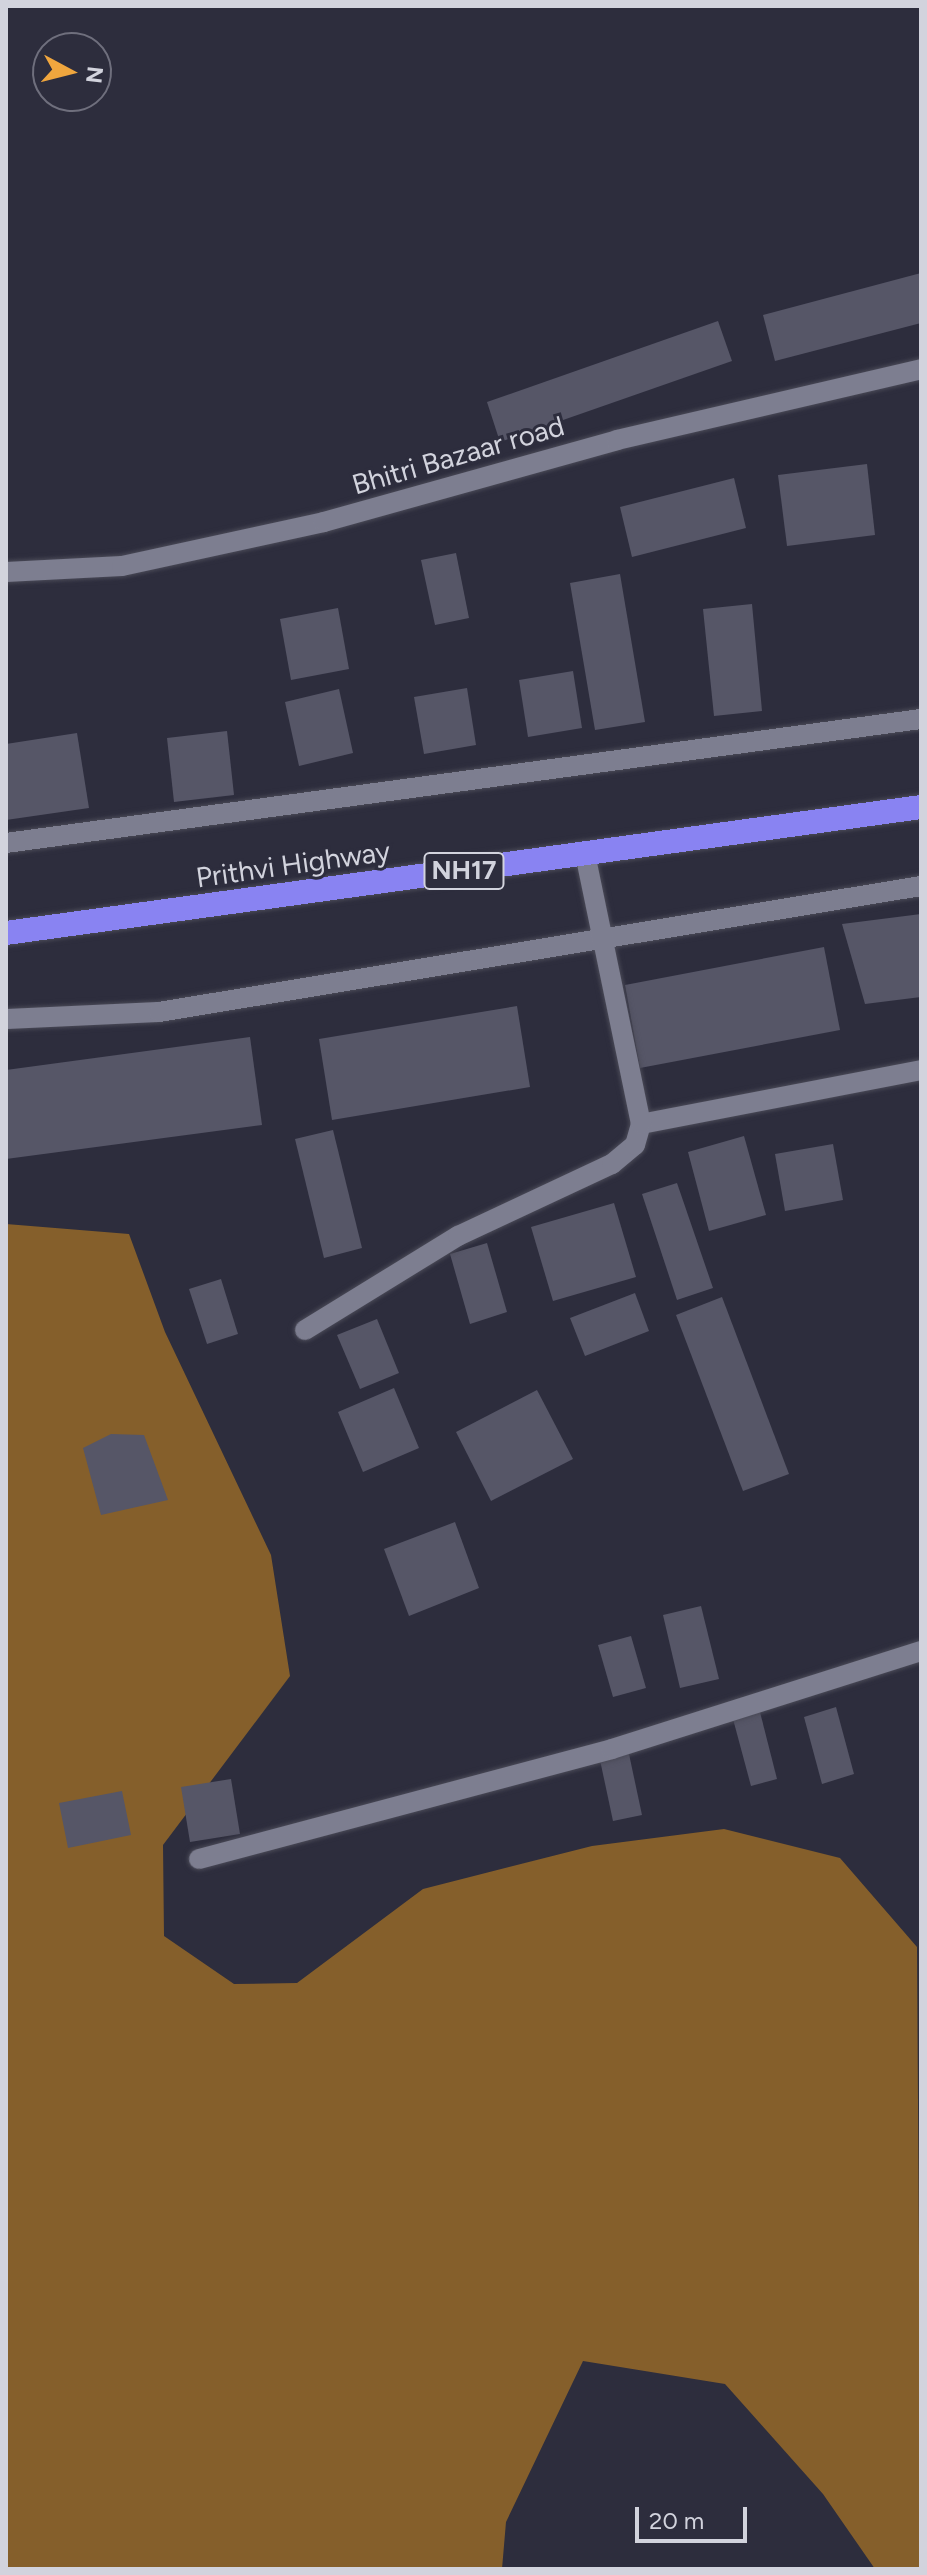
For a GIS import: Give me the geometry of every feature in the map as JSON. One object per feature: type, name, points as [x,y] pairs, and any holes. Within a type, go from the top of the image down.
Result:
[{"type":"highway","name":"Prithvi Highway","points":[[6,933],[921,807]]},
{"type":"street","name":"Bhitri Bazaar road","points":[[6,572],[122,566],[324,522],[617,440],[921,369]]},
{"type":"street","points":[[6,843],[921,719]]},
{"type":"street","points":[[305,1330],[458,1236],[612,1164],[635,1145],[641,1124],[597,939],[585,854]]},
{"type":"street","points":[[6,1019],[159,1012],[921,886]]},
{"type":"street","points":[[641,1124],[921,1070]]},
{"type":"street","points":[[199,1859],[598,1753],[921,1651]]},
{"type":"shaded area","points":[[6,1224],[129,1234],[165,1332],[271,1555],[290,1676],[163,1845],[164,1936],[234,1984],[297,1983],[423,1889],[592,1846],[724,1829],[840,1858],[917,1947],[921,2569],[875,2569],[823,2494],[725,2384],[583,2361],[506,2522],[502,2569],[6,2569]]},
{"type":"building","points":[[921,273],[921,323],[775,361],[763,315]]},
{"type":"building","points":[[718,321],[732,361],[500,442],[487,402]]},
{"type":"building","points":[[867,464],[875,535],[787,546],[778,475]]},
{"type":"building","points":[[734,478],[746,528],[632,557],[620,507]]},
{"type":"building","points":[[456,553],[469,618],[435,625],[421,560]]},
{"type":"building","points":[[620,574],[645,722],[595,730],[570,583]]},
{"type":"building","points":[[752,604],[762,711],[714,716],[703,609]]},
{"type":"building","points":[[338,608],[349,669],[291,680],[280,619]]},
{"type":"building","points":[[573,671],[582,728],[528,737],[519,680]]},
{"type":"building","points":[[467,688],[476,745],[424,754],[414,697]]},
{"type":"building","points":[[339,689],[353,753],[299,766],[285,702]]},
{"type":"building","points":[[227,731],[234,795],[174,802],[167,738]]},
{"type":"building","points":[[77,733],[89,808],[6,820],[6,744]]},
{"type":"building","points":[[921,914],[921,997],[865,1004],[842,924]]},
{"type":"building","points":[[824,947],[840,1030],[640,1068],[625,985]]},
{"type":"building","points":[[517,1006],[530,1087],[332,1120],[319,1039]]},
{"type":"building","points":[[250,1037],[262,1125],[6,1159],[6,1070]]},
{"type":"building","points":[[333,1130],[362,1248],[324,1258],[295,1139]]},
{"type":"building","points":[[744,1136],[766,1215],[709,1231],[688,1152]]},
{"type":"building","points":[[833,1144],[843,1200],[785,1211],[775,1154]]},
{"type":"building","points":[[677,1183],[713,1288],[677,1300],[642,1194]]},
{"type":"building","points":[[614,1203],[636,1277],[553,1301],[531,1227]]},
{"type":"building","points":[[487,1243],[507,1312],[470,1324],[450,1254]]},
{"type":"building","points":[[221,1279],[238,1334],[207,1344],[189,1289]]},
{"type":"building","points":[[635,1293],[649,1331],[585,1356],[570,1318]]},
{"type":"building","points":[[722,1297],[789,1474],[743,1491],[676,1315]]},
{"type":"building","points":[[377,1319],[399,1373],[360,1389],[337,1335]]},
{"type":"building","points":[[394,1388],[419,1448],[363,1472],[338,1412]]},
{"type":"building","points":[[537,1390],[573,1459],[491,1501],[456,1432]]},
{"type":"building","points":[[111,1434],[144,1435],[168,1500],[101,1515],[83,1448]]},
{"type":"building","points":[[455,1522],[479,1588],[409,1616],[384,1549]]},
{"type":"building","points":[[701,1606],[719,1679],[680,1688],[663,1615]]},
{"type":"building","points":[[631,1636],[646,1688],[613,1697],[598,1645]]},
{"type":"building","points":[[836,1707],[854,1774],[822,1784],[804,1717]]},
{"type":"building","points":[[760,1712],[777,1779],[751,1786],[733,1719]]},
{"type":"building","points":[[629,1754],[642,1815],[613,1821],[600,1760]]},
{"type":"building","points":[[231,1779],[240,1834],[190,1842],[181,1787]]},
{"type":"building","points":[[122,1791],[131,1835],[68,1848],[59,1803]]}]
